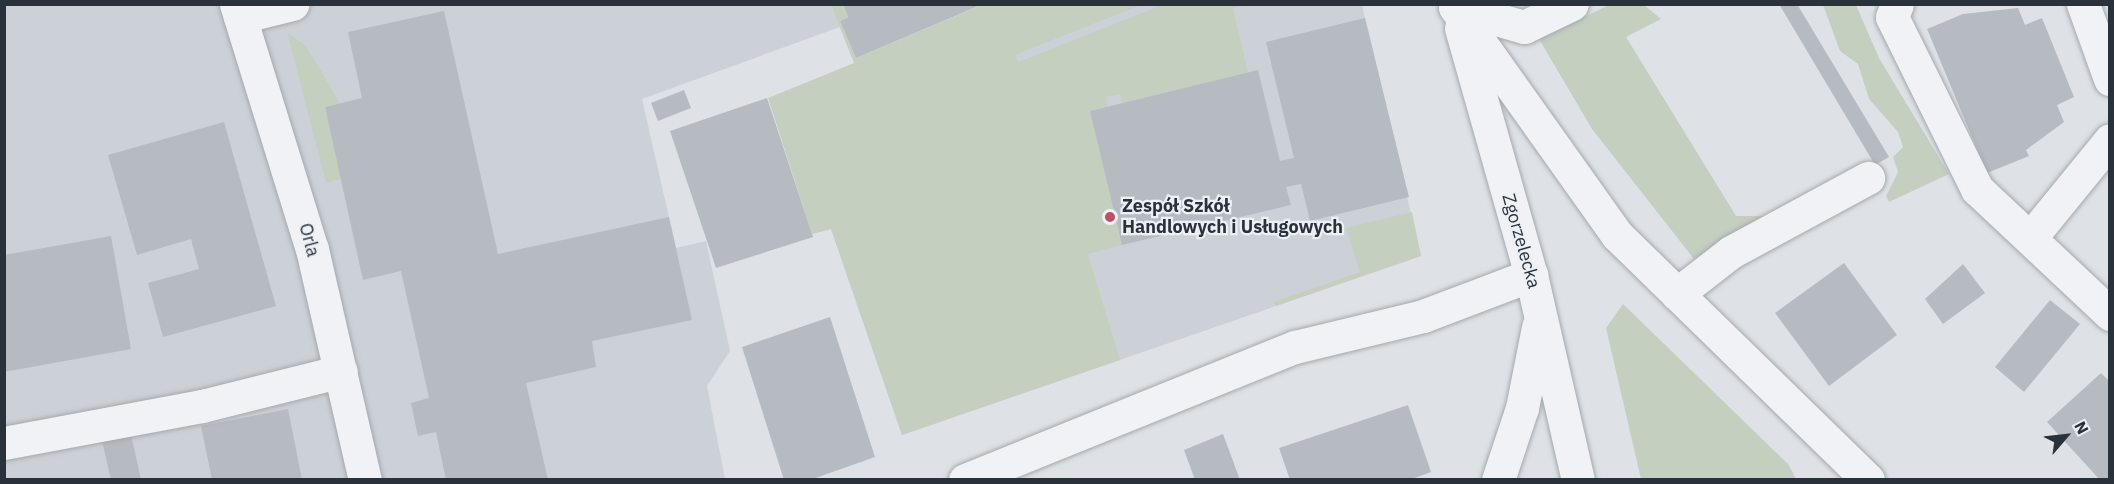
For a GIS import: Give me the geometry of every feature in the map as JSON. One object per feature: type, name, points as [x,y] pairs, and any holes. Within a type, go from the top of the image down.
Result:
[{"type":"street","points":[[238,11],[292,4]]},
{"type":"street","points":[[1454,6],[1524,27],[1572,4]]},
{"type":"street","points":[[1897,4],[1892,17],[1977,189],[2031,237],[2109,314]]},
{"type":"street","points":[[2083,4],[2109,79]]},
{"type":"street","points":[[1454,6],[1617,235],[1868,480]]},
{"type":"street","name":"Zgorzelecka","points":[[1454,6],[1531,275],[1578,480]]},
{"type":"street","name":"Orla","points":[[238,11],[312,249],[364,480]]},
{"type":"street","points":[[2031,237],[2109,140]]},
{"type":"street","points":[[1677,294],[1731,252],[1868,178]]},
{"type":"street","points":[[965,480],[1295,347],[1424,316],[1531,275]]},
{"type":"street","points":[[1498,480],[1522,408],[1541,316]]},
{"type":"street","points":[[4,443],[202,406],[341,371]]},
{"type":"shaded area","points":[[4,5],[831,5],[840,27],[642,99],[676,248],[706,241],[730,351],[707,386],[725,479],[5,479]]},
{"type":"shaded area","name":"Zespół Szkół Handlowych i Usługowych","points":[[999,5],[1362,5],[1421,256],[902,435],[831,229],[812,234]]},
{"type":"green space","points":[[831,5],[843,5],[848,17],[840,21],[856,58],[982,5],[1141,5],[1015,55],[1018,62],[1162,5],[1246,5],[1233,8],[1248,73],[1122,103],[1120,94],[1106,97],[1108,106],[1090,111],[1122,245],[1088,254],[1120,360],[902,435],[831,229],[812,234],[768,98],[854,63]]},
{"type":"green space","points":[[1609,5],[1644,5],[1661,19],[1626,37],[1736,216],[1767,216],[1694,259],[1592,129],[1539,39]]},
{"type":"green space","points":[[1823,5],[1856,5],[1879,58],[1949,174],[1889,202],[1886,196],[1898,172],[1893,157],[1903,147],[1898,132],[1869,99],[1858,64],[1840,51]]},
{"type":"green space","points":[[287,32],[306,46],[340,103],[325,107],[341,179],[326,183]]},
{"type":"green space","points":[[1412,212],[1421,256],[1276,306],[1274,302],[1360,272],[1346,228]]},
{"type":"green space","points":[[1623,304],[1788,464],[1796,479],[1641,479],[1606,328]]},
{"type":"building","points":[[843,4],[981,5],[856,58],[840,21],[848,17]]},
{"type":"building","points":[[1779,4],[1797,4],[1889,157],[1875,165]]},
{"type":"building","points":[[2018,8],[2025,25],[2042,18],[2074,97],[2057,105],[2064,122],[2026,150],[2029,156],[1987,173],[1927,29],[1963,14]]},
{"type":"building","points":[[444,11],[498,254],[669,217],[692,320],[592,341],[596,367],[526,383],[548,480],[446,480],[436,432],[418,436],[411,403],[429,398],[401,271],[363,280],[325,107],[362,98],[348,32]]},
{"type":"building","points":[[1365,18],[1409,197],[1310,221],[1301,184],[1286,187],[1291,205],[1122,245],[1090,111],[1258,70],[1280,161],[1294,158],[1266,42]]},
{"type":"building","points":[[684,90],[691,108],[658,121],[651,103]]},
{"type":"building","points":[[767,98],[813,237],[716,268],[670,131]]},
{"type":"building","points":[[224,122],[276,306],[163,337],[148,283],[199,269],[191,239],[137,255],[108,155]]},
{"type":"building","points":[[111,236],[131,349],[4,372],[4,255]]},
{"type":"building","points":[[1844,263],[1897,335],[1829,386],[1775,313]]},
{"type":"building","points":[[1963,264],[1985,293],[1943,324],[1925,299]]},
{"type":"building","points":[[2050,300],[2080,324],[2024,392],[1995,367]]},
{"type":"building","points":[[830,317],[875,457],[810,480],[784,480],[742,347]]},
{"type":"building","points":[[2101,373],[2110,382],[2110,480],[2100,480],[2047,422]]},
{"type":"building","points":[[1408,405],[1431,472],[1409,480],[1290,480],[1279,448]]},
{"type":"building","points":[[288,409],[302,480],[212,480],[201,426]]},
{"type":"building","points":[[129,425],[141,480],[111,480],[100,432]]},
{"type":"building","points":[[1223,434],[1240,480],[1195,480],[1184,450]]},
{"type":"place","name":"Zespół Szkół Handlowych i Usługowych","points":[[1110,217]]}]
